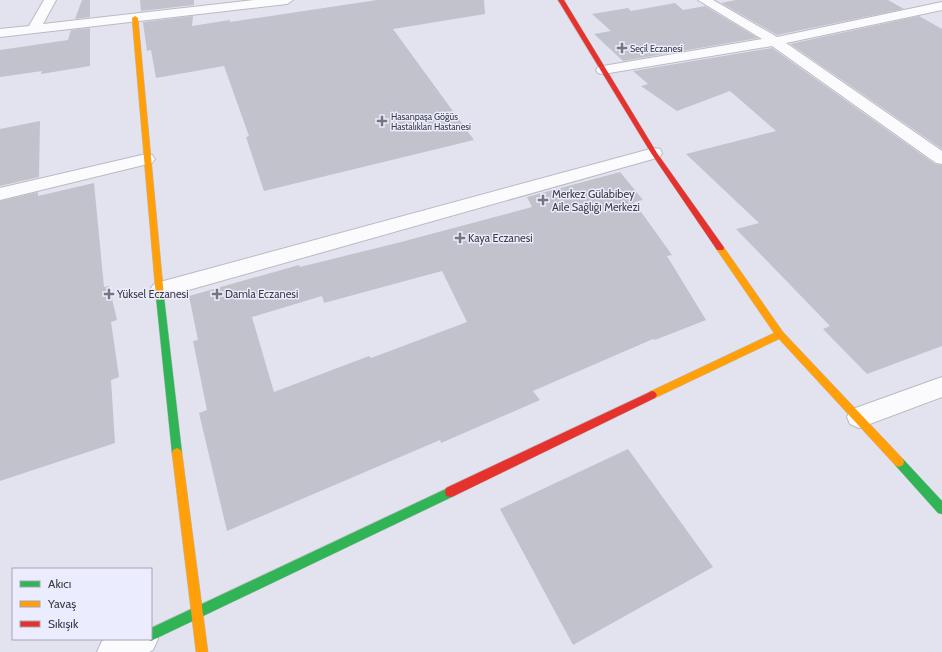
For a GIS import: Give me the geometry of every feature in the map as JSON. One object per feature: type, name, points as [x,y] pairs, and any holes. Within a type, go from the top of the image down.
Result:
[{"type":"street","points":[[34,28],[50,0]]},
{"type":"street","points":[[0,33],[34,28],[135,18],[210,5],[287,0]]},
{"type":"street","points":[[561,0],[654,153],[780,334],[942,509]]},
{"type":"street","points":[[704,0],[775,41],[942,159]]},
{"type":"street","points":[[603,70],[775,41],[940,8]]},
{"type":"street","points":[[135,18],[146,159],[202,652]]},
{"type":"street","points":[[160,290],[654,153]]},
{"type":"street","points":[[0,194],[146,159]]},
{"type":"street","points":[[152,635],[780,334]]},
{"type":"street","points":[[858,417],[942,387]]},
{"type":"street","points":[[113,652],[140,640]]},
{"type":"building","points":[[82,0],[90,0],[90,17],[75,19]]},
{"type":"building","points":[[140,0],[194,0],[194,5],[141,11]]},
{"type":"building","points":[[377,0],[484,0],[485,14],[393,29],[474,140],[264,191],[246,137],[249,136],[224,66],[156,78],[151,50],[147,51],[143,22],[193,16],[192,26],[230,20],[230,22]]},
{"type":"building","points":[[736,0],[888,0],[904,9],[777,35],[721,3]]},
{"type":"building","points":[[675,3],[683,10],[705,6],[758,38],[623,61],[594,34],[611,31],[592,14],[628,8],[631,11]]},
{"type":"building","points":[[919,16],[942,29],[942,149],[790,44]]},
{"type":"building","points":[[90,28],[90,66],[41,74],[42,71],[0,77],[0,50],[68,40],[71,30]]},
{"type":"building","points":[[772,48],[935,164],[942,165],[942,346],[867,374],[823,329],[830,326],[736,229],[759,223],[686,154],[776,131],[730,91],[677,111],[641,86],[648,84],[633,71]]},
{"type":"building","points":[[40,121],[39,177],[0,186],[0,129]]},
{"type":"building","points":[[620,172],[643,200],[634,202],[672,255],[667,256],[706,320],[655,340],[653,339],[533,391],[540,400],[441,443],[440,440],[227,531],[199,413],[207,410],[193,341],[198,340],[189,296],[299,265],[300,267],[401,242],[532,207],[527,197]],"holes":[[[442,271],[467,322],[371,358],[369,356],[274,392],[252,317],[322,296],[324,303]]]},
{"type":"building","points":[[94,183],[104,287],[109,286],[117,320],[111,322],[119,377],[111,380],[115,443],[0,481],[0,201],[38,192],[38,196]]},
{"type":"building","points":[[628,449],[713,567],[573,645],[500,509]]},
{"type":"traffic: fast","points":[[160,297],[177,453]]},
{"type":"traffic: fast","points":[[899,462],[942,509]]},
{"type":"traffic: fast","points":[[152,635],[450,492]]},
{"type":"traffic: slow","points":[[135,18],[160,297]]},
{"type":"traffic: slow","points":[[720,248],[780,334],[899,462]]},
{"type":"traffic: slow","points":[[652,395],[780,334]]},
{"type":"traffic: slow","points":[[177,453],[202,652]]},
{"type":"traffic: jam","points":[[561,0],[654,153],[720,248]]},
{"type":"traffic: jam","points":[[450,492],[652,395]]},
{"type":"place","name":"Seçil Eczanesi","points":[[622,48]]},
{"type":"place","name":"Hasanpaşa Göğüs Hastalıkları Hastanesi","points":[[382,121]]},
{"type":"place","name":"Merkez Gülabibey Aile Sağlığı Merkezi","points":[[543,200]]},
{"type":"place","name":"Kaya Eczanesi","points":[[460,238]]},
{"type":"place","name":"Yüksel Eczanesi","points":[[109,294]]},
{"type":"place","name":"Damla Eczanesi","points":[[217,294]]}]
